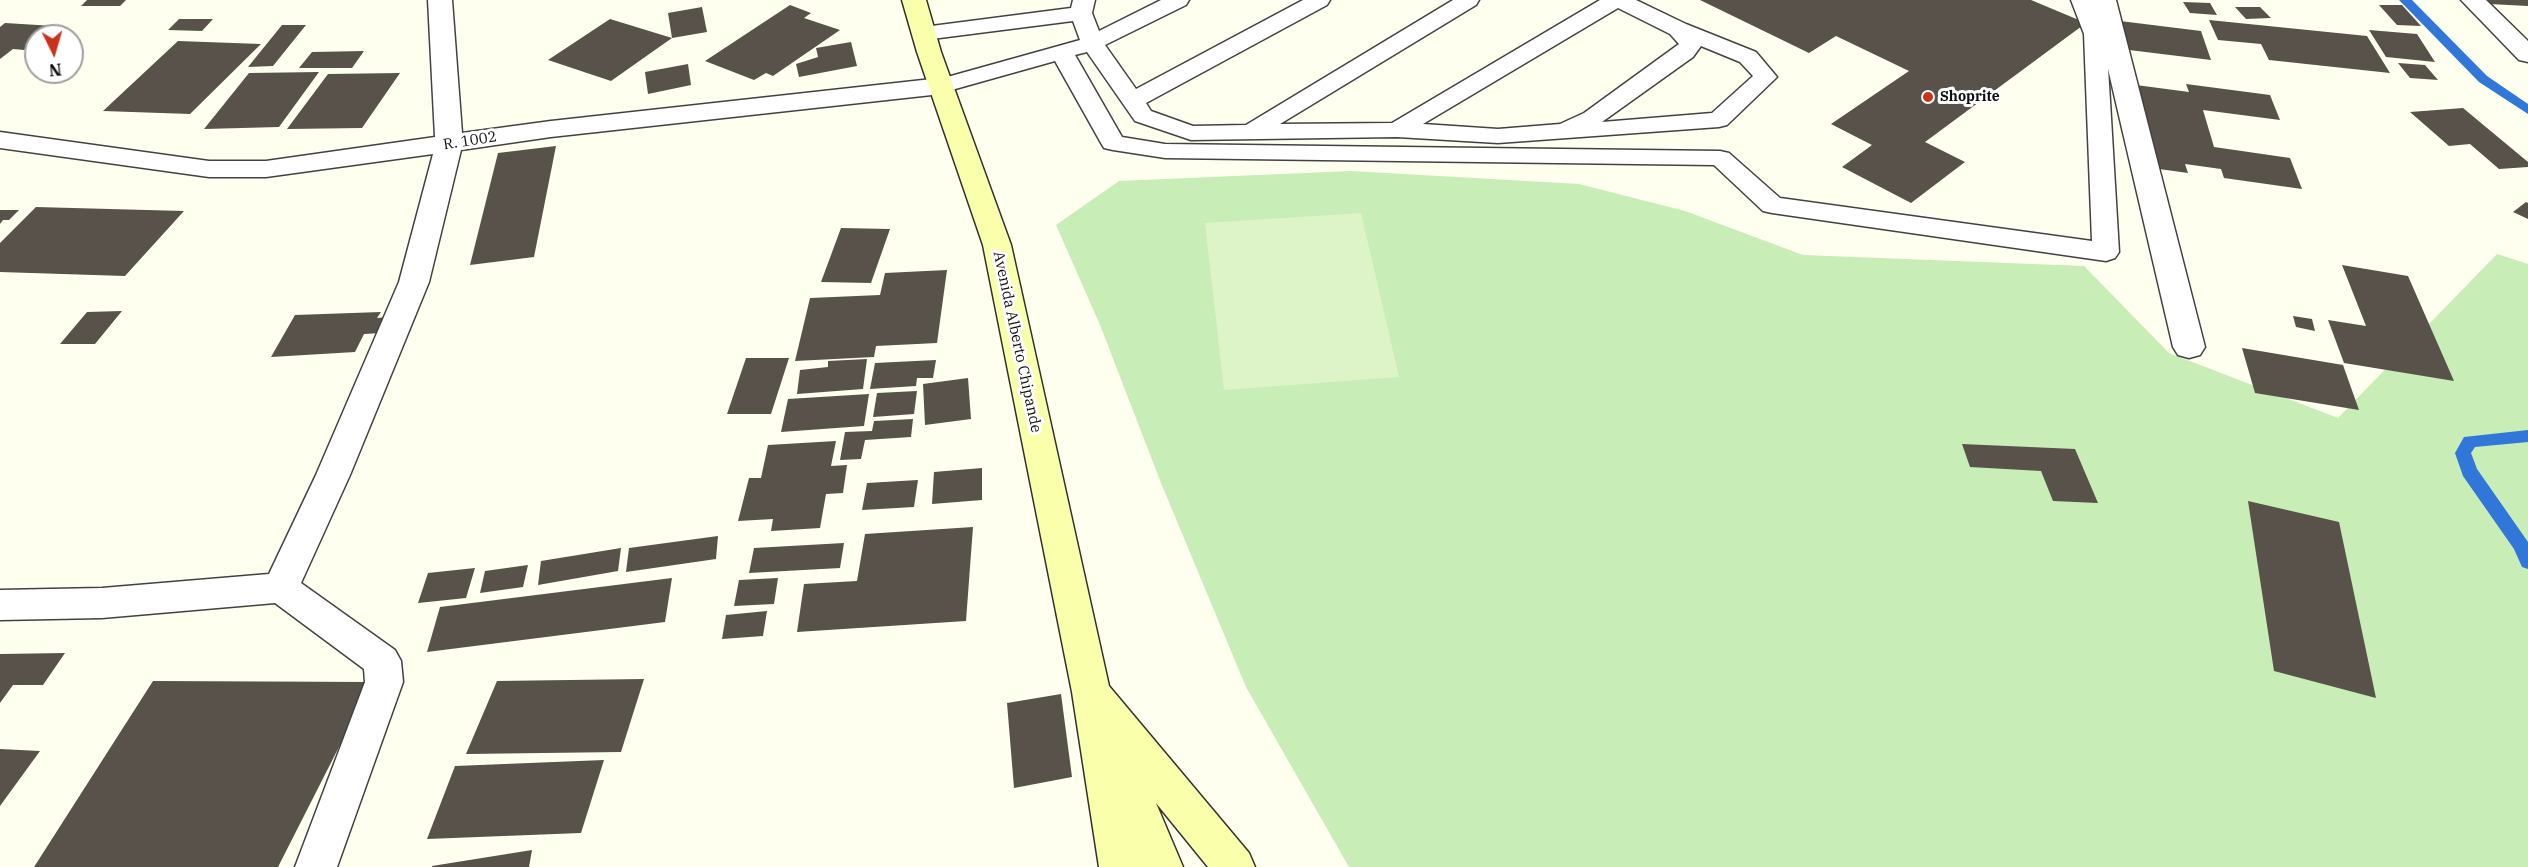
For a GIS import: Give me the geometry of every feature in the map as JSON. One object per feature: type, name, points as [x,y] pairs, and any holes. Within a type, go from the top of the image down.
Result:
[{"type":"main road","name":"Avenida Alberto Chipande","points":[[914,0],[941,86],[997,245],[1091,692]]},
{"type":"main road","points":[[1091,692],[1120,867]]},
{"type":"main road","points":[[1091,692],[1162,867]]},
{"type":"main road","points":[[1091,692],[1234,867]]},
{"type":"street","points":[[281,588],[333,475],[414,282],[449,145],[440,0]]},
{"type":"street","points":[[2104,0],[2189,347]]},
{"type":"street","points":[[2473,0],[2528,55]]},
{"type":"street","name":"R. 1002","points":[[0,140],[209,169],[266,169],[551,129],[941,86]]},
{"type":"street","points":[[0,605],[102,603],[281,588],[382,661],[384,682],[316,867]]},
{"type":"lane","points":[[941,86],[1092,44],[1178,0]]},
{"type":"lane","points":[[1133,99],[1319,0]]},
{"type":"lane","points":[[1251,132],[1468,0]]},
{"type":"lane","points":[[924,33],[1082,6],[1092,44],[1143,116],[1191,133],[1397,130],[1498,136],[1719,120],[1766,77],[1748,57],[1678,29],[1617,0],[1397,130]]},
{"type":"lane","points":[[1061,51],[1113,143],[1165,151],[1720,158],[1772,205],[2106,252],[2095,34],[2082,0]]},
{"type":"lane","points":[[1565,131],[1592,118],[1684,52],[1691,44],[1678,29]]},
{"type":"green space","points":[[1351,171],[1579,184],[1685,211],[1803,255],[2084,266],[2169,353],[2338,418],[2497,254],[2528,264],[2528,867],[1349,867],[1246,687],[1161,483],[1100,325],[1056,225],[1119,181]]},
{"type":"green space","points":[[1361,213],[1399,377],[1224,390],[1205,223]]},
{"type":"building","points":[[87,0],[126,0],[120,6],[81,6]]},
{"type":"building","name":"Shoprite","points":[[1700,0],[2031,0],[2086,23],[1925,142],[1965,162],[1911,203],[1842,167],[1872,145],[1831,124],[1909,71],[1836,36],[1809,53]]},
{"type":"building","points":[[2486,0],[2528,0],[2528,6],[2489,4]]},
{"type":"building","points":[[2183,2],[2210,3],[2217,15],[2190,13]]},
{"type":"building","points":[[790,5],[811,13],[804,18],[840,30],[773,76],[766,73],[754,80],[705,61]]},
{"type":"building","points":[[2379,5],[2402,5],[2421,26],[2397,25]]},
{"type":"building","points":[[702,7],[707,32],[672,38],[668,13]]},
{"type":"building","points":[[2235,7],[2260,7],[2271,18],[2246,19]]},
{"type":"building","points":[[179,19],[213,19],[202,31],[168,30]]},
{"type":"building","points":[[610,19],[672,38],[611,81],[548,60]]},
{"type":"building","points":[[2209,20],[2367,36],[2390,73],[2269,60],[2261,44],[2218,40]]},
{"type":"building","points":[[2120,21],[2201,31],[2211,60],[2129,50]]},
{"type":"building","points":[[5,23],[24,24],[24,50],[13,49],[0,59],[0,27]]},
{"type":"building","points":[[282,25],[306,25],[273,66],[248,67]]},
{"type":"building","points":[[2369,30],[2417,34],[2435,62],[2386,57]]},
{"type":"building","points":[[178,41],[261,44],[190,114],[103,111]]},
{"type":"building","points":[[851,42],[857,66],[799,77],[796,64],[818,57],[816,48]]},
{"type":"building","points":[[364,51],[352,68],[299,68],[312,52]]},
{"type":"building","points":[[2398,63],[2425,65],[2438,80],[2410,78]]},
{"type":"building","points":[[688,64],[691,85],[648,94],[645,72]]},
{"type":"building","points":[[319,72],[279,127],[204,129],[249,73]]},
{"type":"building","points":[[400,73],[362,128],[287,129],[328,74]]},
{"type":"building","points":[[2186,84],[2270,95],[2280,120],[2203,110],[2214,147],[2290,158],[2302,189],[2224,178],[2221,169],[2185,164],[2188,173],[2159,169],[2136,85],[2189,92]]},
{"type":"building","points":[[2463,108],[2528,162],[2528,167],[2499,169],[2470,144],[2449,146],[2410,112]]},
{"type":"building","points":[[556,146],[534,257],[470,265],[498,153]]},
{"type":"building","points":[[2526,202],[2528,203],[2528,219],[2513,212]]},
{"type":"building","points":[[36,207],[184,211],[125,276],[0,272],[0,243]]},
{"type":"building","points":[[0,210],[19,210],[9,220],[3,220],[0,224]]},
{"type":"building","points":[[841,228],[890,229],[871,283],[821,282]]},
{"type":"building","points":[[2342,265],[2408,276],[2454,381],[2344,363],[2328,320],[2366,326]]},
{"type":"building","points":[[947,270],[937,343],[876,346],[874,357],[795,361],[810,298],[880,295],[885,273]]},
{"type":"building","points":[[122,311],[95,344],[60,344],[87,312]]},
{"type":"building","points":[[381,312],[377,318],[390,317],[382,333],[364,334],[355,352],[271,357],[295,315]]},
{"type":"building","points":[[2293,316],[2312,319],[2315,331],[2296,327]]},
{"type":"building","points":[[2242,348],[2343,365],[2359,410],[2255,393]]},
{"type":"building","points":[[746,358],[789,358],[771,414],[727,414]]},
{"type":"building","points":[[867,359],[863,389],[797,394],[800,370],[828,367],[828,361]]},
{"type":"building","points":[[936,360],[933,378],[917,378],[916,386],[870,389],[875,363]]},
{"type":"building","points":[[968,378],[971,419],[925,425],[923,384]]},
{"type":"building","points":[[917,391],[914,414],[873,417],[877,393]]},
{"type":"building","points":[[869,394],[864,426],[781,432],[788,399]]},
{"type":"building","points":[[913,419],[911,437],[865,440],[861,459],[840,460],[845,432],[872,431],[874,421]]},
{"type":"building","points":[[836,441],[831,466],[847,465],[843,493],[826,494],[820,528],[771,531],[773,519],[738,521],[749,478],[761,478],[768,445]]},
{"type":"building","points":[[1962,444],[2075,449],[2098,503],[2053,501],[2041,471],[1970,467]]},
{"type":"building","points":[[982,468],[982,500],[932,504],[934,472]]},
{"type":"building","points":[[918,480],[914,507],[862,510],[867,483]]},
{"type":"building","points":[[2248,501],[2339,522],[2376,698],[2274,671]]},
{"type":"building","points":[[973,527],[966,621],[797,632],[804,584],[857,581],[865,534]]},
{"type":"building","points":[[718,536],[716,559],[626,572],[629,548]]},
{"type":"building","points":[[844,543],[840,568],[749,573],[754,548]]},
{"type":"building","points":[[621,548],[618,571],[538,585],[541,561]]},
{"type":"building","points":[[528,565],[523,587],[480,593],[485,571]]},
{"type":"building","points":[[475,568],[466,598],[418,603],[428,573]]},
{"type":"building","points":[[672,578],[665,622],[427,652],[440,607]]},
{"type":"building","points":[[778,578],[774,604],[734,606],[739,580]]},
{"type":"building","points":[[767,611],[763,636],[722,639],[726,615]]},
{"type":"building","points":[[65,653],[43,685],[13,685],[0,703],[0,654]]},
{"type":"building","points":[[644,679],[621,752],[466,754],[497,681]]},
{"type":"building","points":[[153,681],[372,682],[278,867],[34,867]]},
{"type":"building","points":[[1061,694],[1072,777],[1014,788],[1007,703]]},
{"type":"building","points":[[0,749],[40,751],[0,806]]},
{"type":"building","points":[[604,760],[581,833],[427,839],[455,766]]},
{"type":"building","points":[[532,850],[529,867],[432,867],[432,866]]},
{"type":"waterway","points":[[2405,0],[2483,79],[2528,110]]},
{"type":"waterway","points":[[2528,436],[2470,441],[2463,453],[2469,471],[2521,546],[2528,562]]},
{"type":"place","name":"Shoprite","points":[[1928,97]]}]
